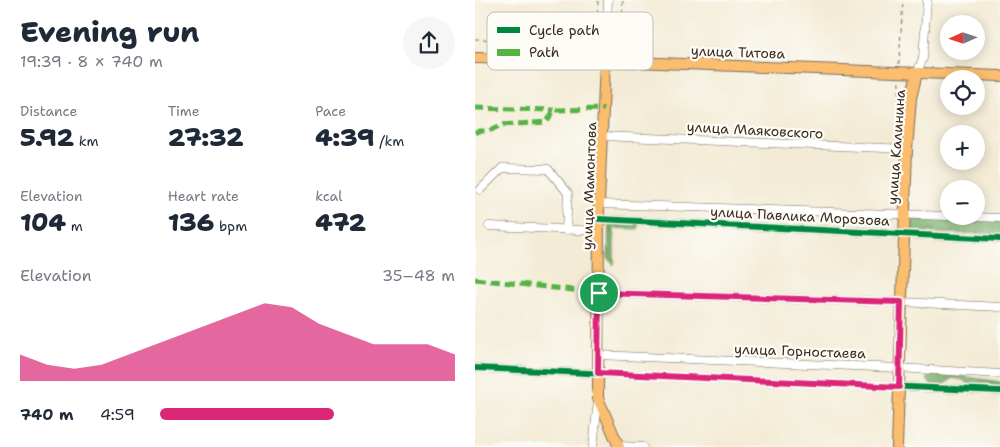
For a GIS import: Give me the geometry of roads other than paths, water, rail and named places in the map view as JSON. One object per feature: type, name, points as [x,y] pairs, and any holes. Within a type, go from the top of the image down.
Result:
[{"type":"main road","name":"улица Титова","points":[[653,63],[1000,76]]},
{"type":"main road","name":"улица Мамонтова","points":[[598,398],[599,204],[605,70]]},
{"type":"main road","name":"улица Калинина","points":[[897,447],[905,214],[902,149],[917,73]]},
{"type":"main road","points":[[598,398],[619,446]]},
{"type":"street","name":"улица Калинина","points":[[917,73],[923,58],[927,0]]},
{"type":"street","name":"улица Маяковского","points":[[602,136],[902,149]]},
{"type":"street","points":[[480,190],[501,168],[548,169],[568,193],[566,230]]},
{"type":"street","name":"улица Павлика Морозова","points":[[599,204],[940,216]]},
{"type":"street","name":"улица Павлика Морозова","points":[[985,217],[1000,218]]},
{"type":"street","name":"улица Павлика Морозова","points":[[599,219],[1000,239]]},
{"type":"street","points":[[489,226],[599,231]]},
{"type":"street","points":[[599,293],[901,302],[1000,307]]},
{"type":"street","name":"улица Горностаева","points":[[598,355],[1000,374]]},
{"type":"street","points":[[475,368],[1000,391]]},
{"type":"street","points":[[593,447],[598,398]]},
{"type":"street","points":[[619,446],[643,447]]}]
